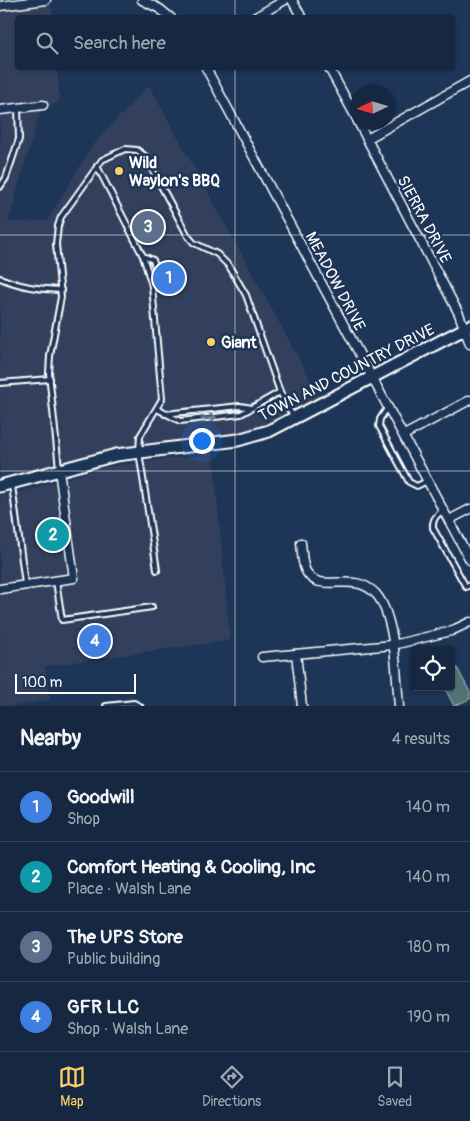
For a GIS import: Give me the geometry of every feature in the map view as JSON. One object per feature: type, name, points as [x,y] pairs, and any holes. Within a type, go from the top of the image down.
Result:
[{"type":"street","points":[[0,0],[0,6],[46,0]]},
{"type":"street","points":[[142,0],[167,15]]},
{"type":"street","points":[[259,15],[285,0]]},
{"type":"street","points":[[292,0],[300,15]]},
{"type":"street","name":"MEADOW DRIVE","points":[[207,70],[470,560]]},
{"type":"street","name":"SIERRA DRIVE","points":[[330,70],[350,107]]},
{"type":"street","points":[[367,139],[470,81]]},
{"type":"street","points":[[0,110],[44,105]]},
{"type":"street","name":"SIERRA DRIVE","points":[[362,130],[467,328],[470,344]]},
{"type":"street","name":"TOWN AND COUNTRY DRIVE","points":[[6,485],[94,460],[246,438],[269,431],[467,328]]},
{"type":"street","points":[[404,435],[470,400]]},
{"type":"street","points":[[0,589],[25,587],[74,578],[59,470]]},
{"type":"street","points":[[449,520],[470,509]]},
{"type":"street","points":[[301,543],[305,569],[313,580],[326,584],[356,582],[364,585],[377,596],[384,611],[393,645],[399,706]]},
{"type":"street","points":[[262,657],[393,645],[451,631],[470,622]]},
{"type":"street","points":[[296,654],[302,706]]},
{"type":"lane","points":[[0,187],[6,178],[19,138],[18,108]]},
{"type":"lane","points":[[59,470],[50,379],[50,356],[61,302],[56,244],[59,221],[102,160],[125,149],[137,150],[145,156],[188,236],[194,243],[221,258],[233,273],[248,302],[280,392],[295,419]]},
{"type":"lane","points":[[97,166],[143,256],[152,286],[162,396],[161,402],[140,436],[139,452],[156,570]]},
{"type":"lane","points":[[143,256],[153,260],[156,268],[158,277],[152,286]]},
{"type":"lane","points":[[0,278],[28,288],[61,290]]},
{"type":"lane","points":[[0,383],[50,379]]},
{"type":"lane","points":[[157,409],[164,414],[183,421],[241,414],[280,392]]},
{"type":"lane","points":[[164,414],[240,406],[252,408]]},
{"type":"lane","points":[[388,407],[380,419],[379,426],[400,466],[409,482],[417,486],[428,481]]},
{"type":"lane","points":[[6,485],[25,587]]},
{"type":"lane","points":[[444,510],[435,517],[432,523],[433,528],[466,587],[470,585]]},
{"type":"lane","points":[[56,581],[62,620],[152,607]]},
{"type":"lane","points":[[106,706],[134,703],[140,706]]},
{"type":"shaded area","points":[[51,5],[53,15],[15,15],[15,70],[57,70],[60,101],[40,112],[8,222],[47,221],[92,146],[149,85],[321,399],[283,419],[234,435],[110,449],[49,466],[0,475],[0,12]]},
{"type":"shaded area","points":[[213,453],[230,640],[45,666],[50,700],[15,706],[0,706],[0,495],[30,489],[105,467]]},
{"type":"green space","points":[[455,664],[470,692],[470,699],[454,706],[446,691],[455,691]]},
{"type":"place","name":"Wild Waylon's BBQ","points":[[119,171]]},
{"type":"place","name":"The UPS Store","points":[[148,227]]},
{"type":"place","name":"Goodwill","points":[[169,278]]},
{"type":"place","name":"Giant","points":[[211,342]]},
{"type":"place","name":"Comfort Heating & Cooling, Inc","points":[[53,535]]},
{"type":"place","name":"GFR LLC","points":[[95,641]]}]
